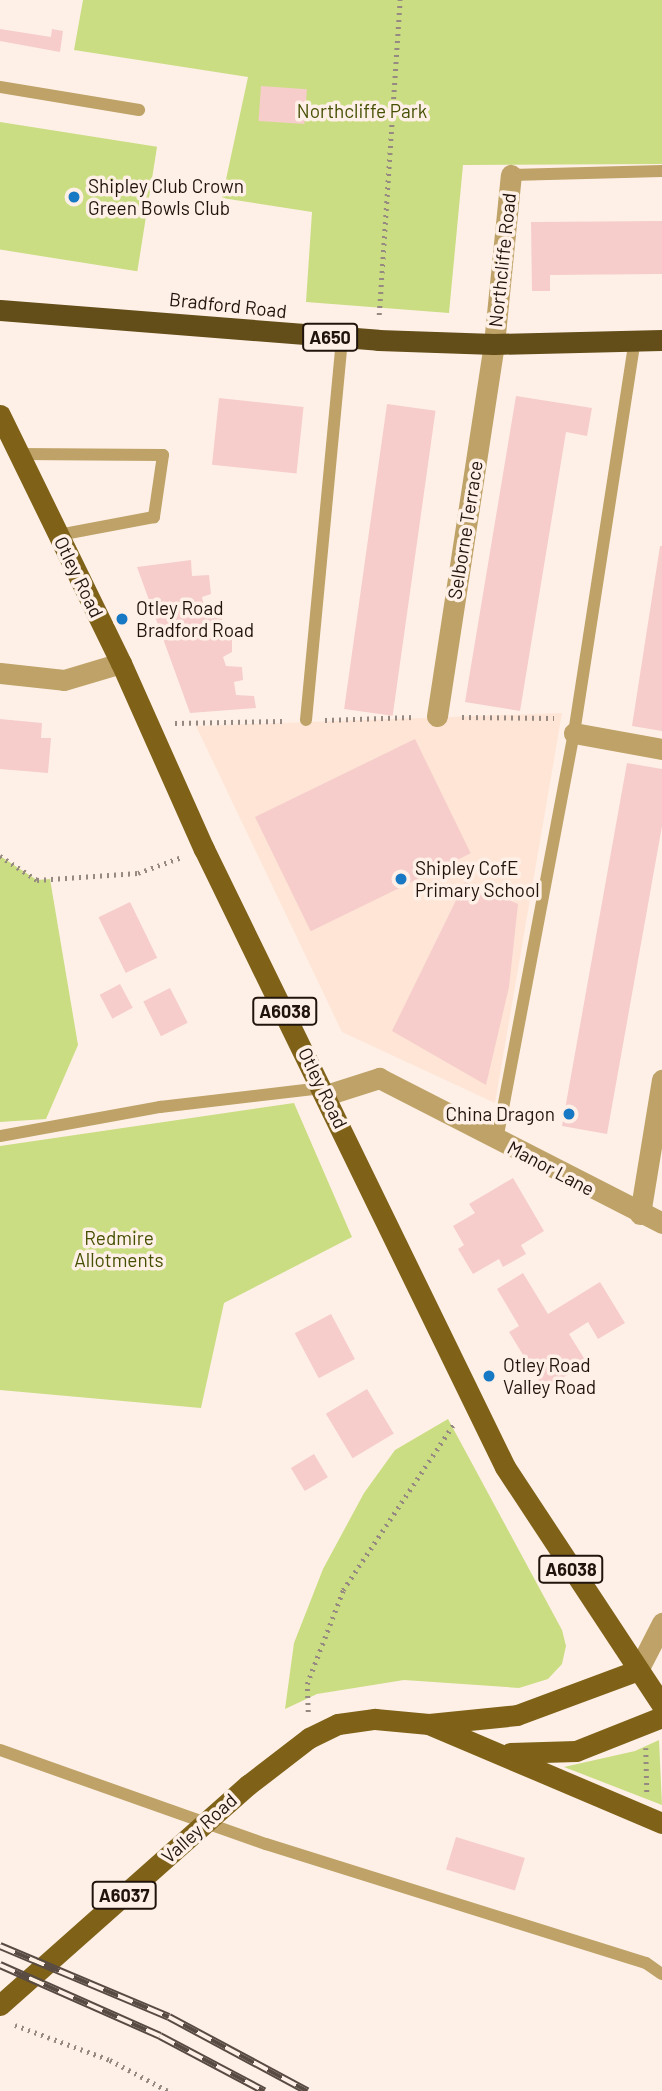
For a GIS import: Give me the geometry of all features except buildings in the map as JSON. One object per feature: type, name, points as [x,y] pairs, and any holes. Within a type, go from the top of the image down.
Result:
[{"type":"highway","name":"Bradford Road","points":[[0,310],[377,341],[494,344],[662,340]]},
{"type":"main road","name":"Otley Road","points":[[0,415],[121,663],[204,849],[505,1466],[662,1705]]},
{"type":"main road","name":"Valley Road","points":[[0,2005],[248,1785],[309,1738],[338,1724],[375,1718],[429,1724],[546,1708],[638,1670]]},
{"type":"main road","name":"Valley Road","points":[[495,1752],[544,1755],[576,1751],[662,1717]]},
{"type":"main road","name":"Valley Road","points":[[429,1724],[655,1820]]},
{"type":"street","name":"Northcliffe Road","points":[[494,344],[511,176]]},
{"type":"street","name":"Selborne Terrace","points":[[436,716],[494,344]]},
{"type":"street","points":[[0,673],[64,680],[121,663]]},
{"type":"street","points":[[575,725],[662,749]]},
{"type":"street","name":"Manor Lane","points":[[324,1092],[379,1079],[662,1223]]},
{"type":"street","points":[[640,1214],[662,1080]]},
{"type":"street","points":[[638,1670],[662,1623]]},
{"type":"lane","points":[[0,87],[139,110]]},
{"type":"lane","points":[[511,176],[662,171]]},
{"type":"lane","points":[[306,720],[342,338]]},
{"type":"lane","points":[[497,1140],[575,725],[635,341]]},
{"type":"lane","points":[[19,454],[163,454],[154,517],[59,535]]},
{"type":"lane","points":[[0,1136],[160,1107],[324,1092]]},
{"type":"lane","points":[[0,1749],[266,1844],[646,1963],[662,1974]]},
{"type":"path","points":[[377,341],[400,0]]},
{"type":"path","points":[[149,724],[436,716],[575,725]]},
{"type":"path","points":[[0,856],[37,880],[138,873],[204,849]]},
{"type":"path","points":[[309,1738],[307,1684],[343,1590],[452,1426],[474,1405]]},
{"type":"path","points":[[639,1727],[646,1746],[655,1820]]},
{"type":"path","points":[[12,2023],[110,2060],[168,2091]]},
{"type":"shaded area","name":"Shipley CofE Primary School","points":[[562,713],[495,1103],[342,1032],[196,726]]},
{"type":"green space","name":"Northcliffe Park","points":[[83,0],[662,0],[662,164],[463,165],[449,313],[306,302],[312,212],[222,198],[248,77],[74,50]]},
{"type":"green space","name":"Shipley Club Crown Green Bowls Club","points":[[0,122],[157,147],[137,271],[0,250]]},
{"type":"green space","points":[[0,856],[37,880],[50,879],[78,1045],[46,1119],[0,1122]]},
{"type":"green space","name":"Redmire Allotments","points":[[294,1103],[352,1237],[224,1303],[201,1408],[0,1390],[0,1146]]},
{"type":"green space","points":[[448,1419],[562,1630],[566,1646],[562,1664],[548,1679],[519,1688],[404,1680],[317,1694],[285,1709],[294,1643],[323,1569],[364,1493],[395,1450]]},
{"type":"green space","points":[[659,1740],[662,1805],[564,1767],[635,1751]]},
{"type":"railway","points":[[0,1946],[169,2017],[307,2091]]},
{"type":"railway","points":[[0,1965],[160,2036],[264,2091]]},
{"type":"place","name":"Shipley Club Crown Green Bowls Club","points":[[74,197]]},
{"type":"place","name":"Otley Road Bradford Road","points":[[122,619]]},
{"type":"place","name":"Shipley CofE Primary School","points":[[401,879]]},
{"type":"place","name":"China Dragon","points":[[569,1114]]},
{"type":"place","name":"Otley Road Valley Road","points":[[489,1376]]}]
